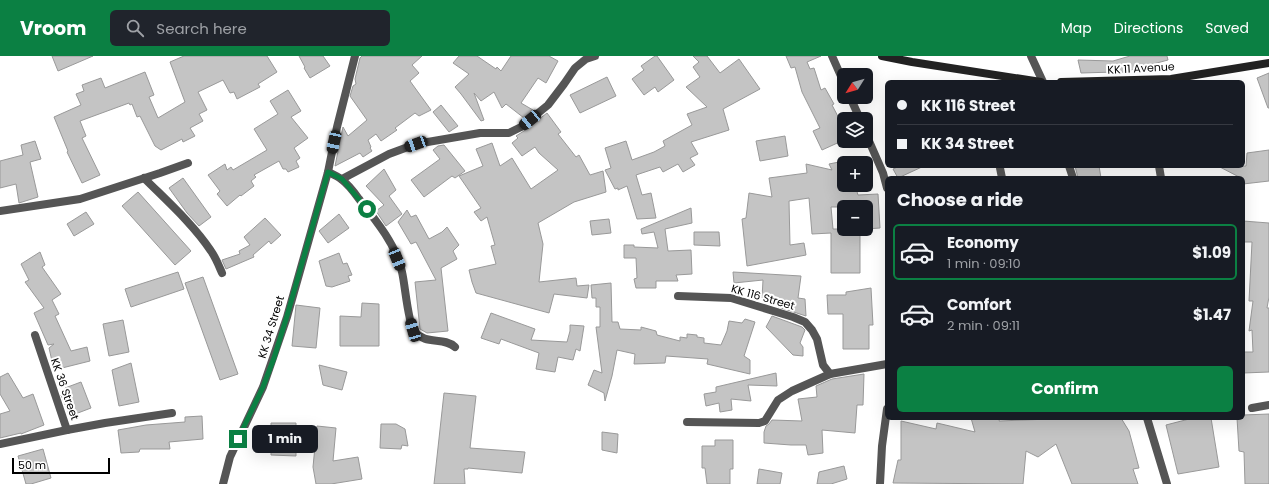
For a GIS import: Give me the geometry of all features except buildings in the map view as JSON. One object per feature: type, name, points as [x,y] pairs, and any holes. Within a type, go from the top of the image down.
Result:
[{"type":"main road","points":[[882,56],[1029,80]]},
{"type":"main road","name":"KK 11 Avenue","points":[[1171,80],[1269,63]]},
{"type":"street","name":"KK 34 Street","points":[[223,484],[230,457],[263,387],[287,316],[328,172],[337,127],[355,56]]},
{"type":"street","points":[[342,179],[389,154],[416,144],[480,133],[509,133],[521,127],[548,106],[575,68],[586,59],[595,56]]},
{"type":"street","points":[[832,56],[837,68]]},
{"type":"street","points":[[1031,56],[1041,80]]},
{"type":"street","points":[[872,148],[885,180]]},
{"type":"street","points":[[0,212],[80,199],[188,163]]},
{"type":"street","points":[[1000,168],[1002,176]]},
{"type":"street","points":[[328,172],[342,179],[354,192],[383,231],[393,249],[402,270],[413,330],[420,337],[434,342],[446,341],[455,347]]},
{"type":"street","points":[[144,178],[178,212],[206,245],[222,273]]},
{"type":"street","name":"KK 116 Street","points":[[678,296],[731,298],[805,322],[817,339],[823,365],[830,374]]},
{"type":"street","name":"KK 36 Street","points":[[0,444],[67,430],[35,335]]},
{"type":"street","points":[[688,422],[760,423],[765,421],[778,400],[792,390],[830,374],[885,364]]},
{"type":"street","points":[[1252,408],[1269,405]]},
{"type":"street","points":[[67,430],[172,413]]},
{"type":"street","points":[[880,484],[882,446],[886,420]]},
{"type":"street","points":[[1148,420],[1167,484]]},
{"type":"route","points":[[238,439],[263,387],[274,358],[328,172],[342,179],[367,209]]}]
